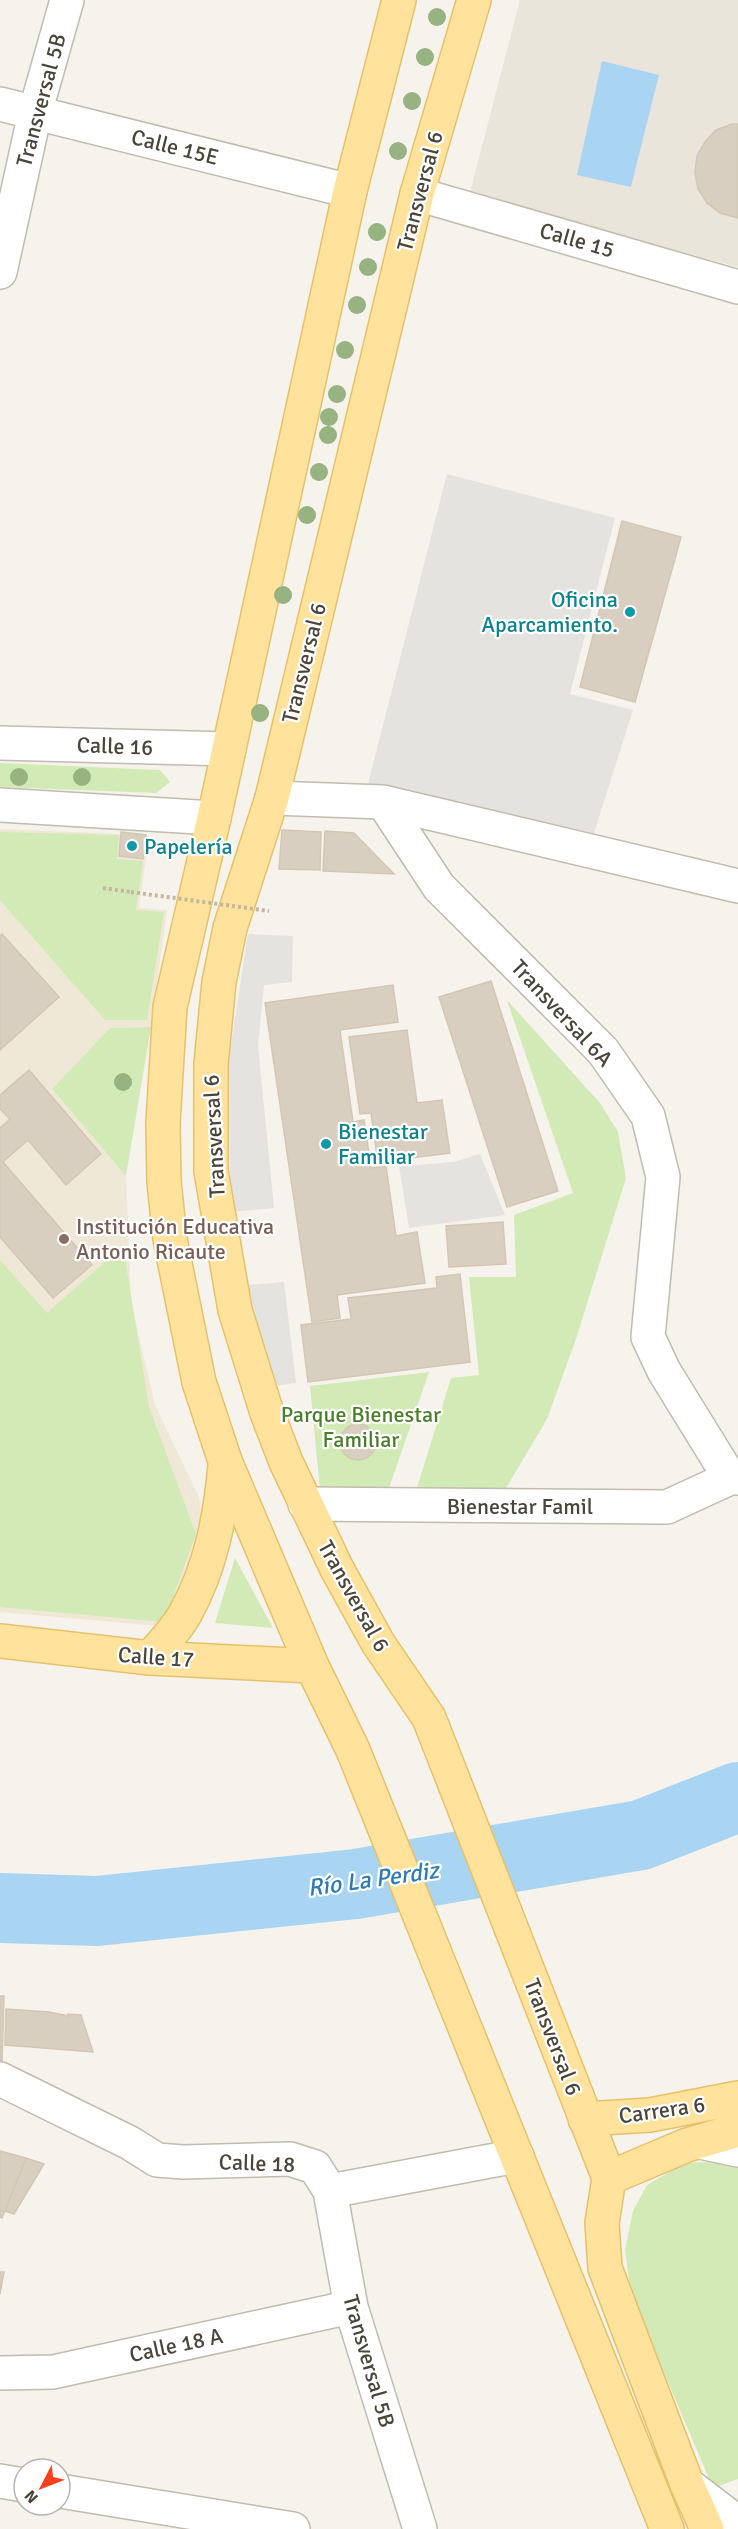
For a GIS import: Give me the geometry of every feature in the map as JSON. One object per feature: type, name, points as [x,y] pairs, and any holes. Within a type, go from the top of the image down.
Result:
[{"type":"main road","name":"Transversal 6","points":[[399,0],[350,191],[214,818],[170,1007],[163,1122],[164,1182],[170,1239],[199,1382],[225,1461],[312,1666],[353,1750],[667,2529]]},
{"type":"main road","name":"Transversal 6","points":[[474,0],[417,194],[272,798],[230,928],[219,982],[211,1064],[211,1171],[234,1310],[267,1413],[305,1504],[337,1569],[378,1642],[429,1718],[609,2178]]},
{"type":"main road","points":[[150,1658],[184,1616],[208,1567],[221,1515],[225,1461]]},
{"type":"main road","name":"Calle 17","points":[[0,1641],[150,1658],[312,1666]]},
{"type":"main road","name":"Carrera 6","points":[[585,2119],[650,2115],[738,2098]]},
{"type":"main road","points":[[707,2529],[687,2484],[605,2268],[602,2223],[609,2178],[700,2142],[738,2130]]},
{"type":"street","name":"Transversal 5B","points":[[0,272],[35,112],[67,0]]},
{"type":"street","name":"Calle 15E","points":[[0,104],[350,191]]},
{"type":"street","name":"Calle 15","points":[[417,194],[738,287]]},
{"type":"street","name":"Calle 16","points":[[0,743],[229,749]]},
{"type":"street","points":[[272,798],[383,802],[738,886]]},
{"type":"street","name":"Transversal 6A","points":[[383,802],[439,887],[603,1051],[648,1116],[663,1177],[648,1337],[664,1371],[734,1478]]},
{"type":"street","points":[[0,805],[214,818]]},
{"type":"street","name":"Bienestar Famil","points":[[305,1504],[667,1507],[734,1478]]},
{"type":"street","name":"Calle 18","points":[[0,2079],[130,2143],[158,2160],[290,2159],[315,2167],[330,2191]]},
{"type":"street","points":[[700,2142],[738,2150]]},
{"type":"street","points":[[330,2191],[517,2156]]},
{"type":"street","name":"Transversal 5B","points":[[330,2191],[351,2307],[420,2529]]},
{"type":"street","name":"Calle 18 A","points":[[0,2373],[53,2372],[351,2307]]},
{"type":"street","points":[[687,2484],[738,2523]]},
{"type":"street","points":[[72,2493],[293,2529]]},
{"type":"path","points":[[103,888],[269,911]]},
{"type":"shaded area","points":[[520,0],[738,0],[738,267],[469,196]]},
{"type":"shaded area","points":[[447,474],[615,518],[570,694],[633,710],[594,833],[368,784]]},
{"type":"shaded area","name":"Institución Educativa Antonio Ricaute","points":[[0,829],[146,835],[149,837],[139,908],[167,910],[151,1027],[110,1028],[52,1089],[126,1176],[131,1301],[155,1405],[199,1497],[203,1532],[169,1627],[0,1612]]},
{"type":"shaded area","points":[[248,934],[293,936],[292,982],[264,985],[258,1045],[274,1208],[230,1212],[229,1057]]},
{"type":"shaded area","points":[[480,1154],[505,1215],[409,1228],[399,1166],[454,1162]]},
{"type":"shaded area","points":[[284,1282],[296,1383],[264,1387],[247,1285]]},
{"type":"green space","points":[[0,763],[160,770],[170,782],[156,793],[0,787]]},
{"type":"green space","points":[[0,832],[119,835],[117,859],[143,861],[136,910],[164,912],[147,1020],[105,1020],[0,900]]},
{"type":"green space","points":[[507,1000],[600,1103],[618,1132],[626,1178],[576,1339],[547,1419],[502,1495],[416,1491],[451,1378],[479,1375],[469,1277],[516,1277],[514,1215],[573,1193]]},
{"type":"green space","points":[[151,1027],[126,1176],[52,1089],[110,1028]]},
{"type":"green space","points":[[123,1246],[149,1407],[196,1534],[164,1622],[0,1607],[0,1260],[47,1313]]},
{"type":"green space","name":"Parque Bienestar Familiar","points":[[429,1372],[388,1491],[320,1490],[310,1386]]},
{"type":"green space","points":[[235,1558],[273,1628],[215,1623]]},
{"type":"green space","points":[[712,2162],[738,2168],[738,2479],[713,2488],[631,2295],[625,2250],[633,2211],[647,2185],[685,2163]]},
{"type":"water","points":[[602,61],[659,75],[631,187],[577,175]]},
{"type":"building","points":[[738,124],[738,218],[720,213],[707,203],[698,189],[695,172],[697,156],[705,142],[716,130]]},
{"type":"building","name":"Oficina Aparcamiento.","points":[[622,521],[681,537],[635,702],[580,687]]},
{"type":"building","points":[[282,830],[321,832],[320,870],[279,869]]},
{"type":"building","points":[[325,831],[354,833],[394,874],[323,871]]},
{"type":"building","name":"Papelería","points":[[121,832],[146,835],[143,859],[119,856]]},
{"type":"building","points":[[2,934],[59,997],[0,1050],[0,936]]},
{"type":"building","points":[[491,981],[558,1191],[507,1207],[439,997]]},
{"type":"building","name":"Bienestar Familiar","points":[[393,985],[398,1022],[340,1030],[353,1122],[364,1120],[371,1168],[386,1166],[396,1236],[417,1232],[425,1283],[337,1295],[340,1318],[312,1322],[265,1003]]},
{"type":"building","points":[[407,1030],[417,1103],[442,1100],[450,1153],[378,1162],[371,1113],[360,1114],[349,1037]]},
{"type":"building","points":[[29,1070],[101,1154],[66,1185],[28,1140],[3,1162],[92,1265],[53,1298],[0,1237],[0,1128],[10,1119],[0,1109],[0,1095]]},
{"type":"building","points":[[503,1222],[506,1264],[449,1267],[446,1226]]},
{"type":"building","points":[[460,1274],[470,1362],[308,1382],[301,1325],[351,1319],[348,1298],[437,1288],[436,1277]]},
{"type":"building","points":[[358,1424],[371,1429],[376,1442],[371,1455],[358,1460],[345,1455],[340,1442],[345,1429]]},
{"type":"building","points":[[0,1996],[4,1996],[2,2061],[0,2060]]},
{"type":"building","points":[[6,2009],[69,2016],[68,2014],[81,2015],[93,2052],[5,2045]]},
{"type":"building","points":[[0,2151],[26,2158],[2,2218],[0,2217]]},
{"type":"building","points":[[26,2158],[44,2164],[14,2214],[5,2211]]},
{"type":"building","points":[[0,2272],[4,2272],[0,2294]]},
{"type":"waterway","name":"Río La Perdiz","points":[[0,1908],[97,1911],[356,1884],[641,1835],[738,1797]]},
{"type":"place","name":"Oficina Aparcamiento.","points":[[630,612]]},
{"type":"place","name":"Papelería","points":[[132,846]]},
{"type":"place","name":"Bienestar Familiar","points":[[326,1144]]},
{"type":"place","name":"Institución Educativa Antonio Ricaute","points":[[64,1239]]}]
